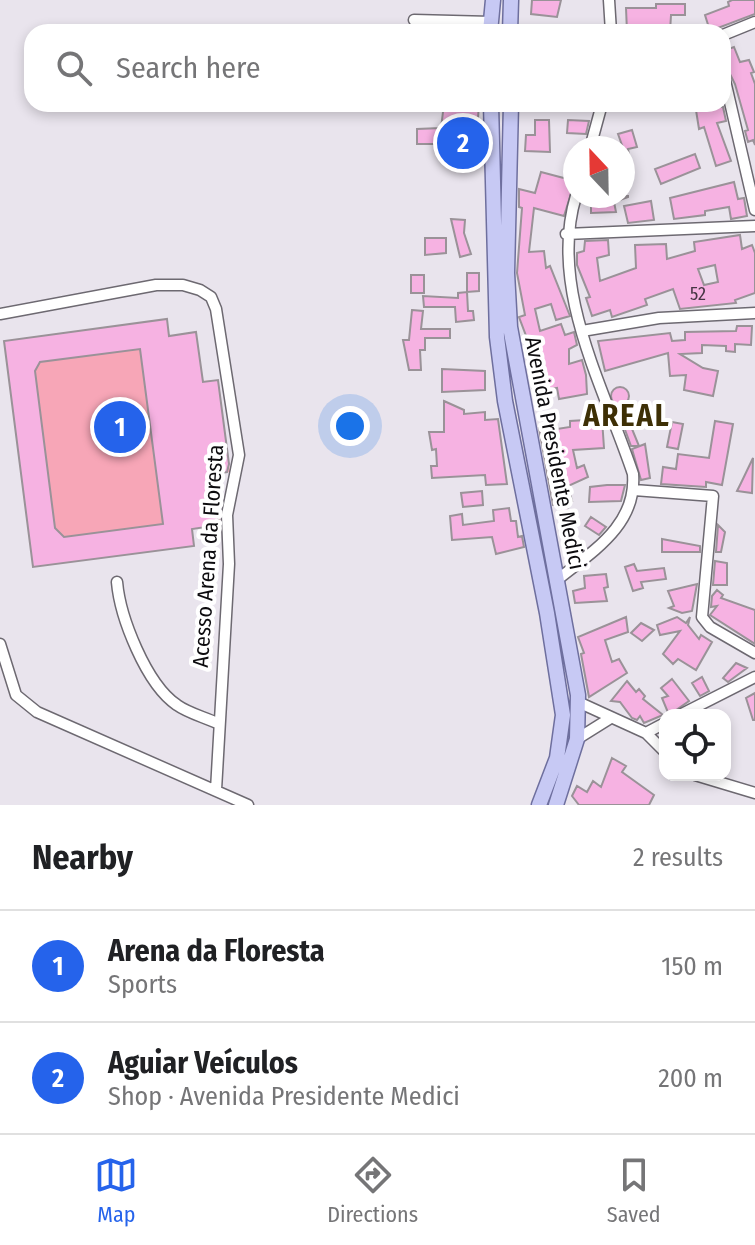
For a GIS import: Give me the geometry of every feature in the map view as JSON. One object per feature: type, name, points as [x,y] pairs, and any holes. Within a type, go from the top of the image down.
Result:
[{"type":"main road","points":[[492,24],[493,0]]},
{"type":"main road","points":[[510,24],[511,0]]},
{"type":"main road","name":"Avenida Presidente Medici","points":[[491,112],[497,337],[505,401],[547,613],[563,715],[557,758],[539,805]]},
{"type":"main road","name":"Avenida Presidente Medici","points":[[511,112],[507,258],[510,327],[578,702],[577,739],[556,805]]},
{"type":"street","points":[[609,0],[610,24]]},
{"type":"street","points":[[414,20],[449,24]]},
{"type":"street","points":[[731,32],[752,24]]},
{"type":"street","points":[[731,106],[755,210]]},
{"type":"street","points":[[593,136],[600,112]]},
{"type":"street","points":[[557,580],[621,525],[629,512],[634,490],[633,474],[582,331],[571,291],[566,234],[573,208]]},
{"type":"street","points":[[566,234],[755,226]]},
{"type":"street","name":"Acesso Arena da Floresta","points":[[0,314],[156,285],[183,285],[211,297],[220,321],[239,455],[227,515],[229,564],[217,723],[216,790]]},
{"type":"street","points":[[582,331],[659,318],[755,313]]},
{"type":"street","points":[[634,490],[713,496],[702,617],[710,627],[755,653]]},
{"type":"street","points":[[117,582],[124,623],[165,695],[177,705],[217,723]]},
{"type":"street","points":[[0,644],[16,695],[37,712],[248,805]]},
{"type":"street","points":[[692,709],[755,677]]},
{"type":"street","points":[[578,702],[609,719],[646,733],[659,746]]},
{"type":"street","points":[[577,739],[609,719]]},
{"type":"street","points":[[646,733],[659,726]]},
{"type":"street","points":[[715,781],[755,793]]},
{"type":"shaded area","points":[[167,319],[169,336],[196,332],[203,381],[218,380],[230,472],[214,474],[221,525],[192,529],[194,546],[33,567],[4,341]]},
{"type":"building","points":[[532,0],[561,0],[557,17],[531,14]]},
{"type":"building","points":[[755,0],[755,14],[729,24],[708,24],[705,15],[729,6],[728,2]]},
{"type":"building","points":[[656,4],[685,4],[685,15],[671,15],[670,24],[627,24],[626,8],[656,8]]},
{"type":"building","points":[[734,47],[740,62],[749,60],[754,72],[751,73],[755,84],[755,145],[753,140],[748,142],[745,131],[748,130],[731,76],[731,48]]},
{"type":"building","points":[[443,112],[478,112],[477,132],[482,132],[482,155],[442,154],[443,144],[417,144],[417,129],[441,128]]},
{"type":"building","points":[[696,112],[724,112],[726,121],[717,123],[731,161],[716,166],[704,127],[699,129]]},
{"type":"building","points":[[535,120],[549,120],[550,152],[525,151],[526,135],[535,135]]},
{"type":"building","points":[[568,120],[589,121],[586,134],[567,133]]},
{"type":"building","points":[[632,130],[634,136],[619,136]]},
{"type":"building","points":[[695,154],[700,168],[661,184],[655,169]]},
{"type":"building","points":[[541,172],[563,178],[563,208],[567,208],[564,216],[534,208],[529,252],[544,251],[546,268],[550,266],[570,316],[556,320],[551,304],[535,309],[540,331],[561,324],[565,335],[574,332],[577,345],[569,349],[569,364],[582,360],[587,394],[559,399],[557,388],[533,392],[529,358],[534,357],[519,317],[525,315],[517,273],[522,208],[519,207],[519,189],[535,193]]},
{"type":"building","points":[[734,182],[738,199],[744,198],[747,216],[731,219],[729,207],[705,211],[705,215],[674,219],[670,198]]},
{"type":"building","points":[[651,201],[654,220],[628,223],[624,208],[635,208],[635,204]]},
{"type":"building","points":[[591,208],[615,208],[616,212],[591,213]]},
{"type":"building","points":[[451,219],[465,220],[464,233],[471,254],[460,257]]},
{"type":"building","points":[[740,235],[742,249],[752,245],[755,253],[755,293],[735,300],[736,303],[680,309],[673,289],[645,299],[647,305],[612,317],[610,310],[592,316],[586,298],[590,297],[577,265],[577,253],[584,251],[585,241],[608,240],[609,255],[597,258],[600,281],[636,268],[635,245],[666,244],[667,259],[695,251],[694,242]],"holes":[[[715,265],[718,282],[704,285],[698,269]]]},
{"type":"building","points":[[425,238],[446,238],[446,253],[425,255]]},
{"type":"building","points":[[467,273],[479,273],[479,291],[467,292]]},
{"type":"building","points":[[411,275],[424,275],[424,293],[411,293]]},
{"type":"building","points":[[467,292],[468,311],[473,311],[474,320],[456,322],[455,307],[424,307],[423,296],[458,298],[458,293]]},
{"type":"building","points":[[412,310],[423,311],[421,329],[450,329],[450,338],[425,338],[425,350],[420,350],[421,370],[409,370],[403,340],[409,340]]},
{"type":"building","points":[[167,319],[169,336],[196,332],[203,382],[218,380],[229,464],[227,472],[214,474],[219,525],[192,529],[194,546],[33,567],[4,341]],"holes":[[[140,349],[163,524],[64,537],[55,528],[35,371],[40,362]]]},
{"type":"building","points":[[737,326],[752,326],[751,345],[735,344],[735,352],[726,351],[726,346],[702,345],[702,353],[680,354],[703,368],[718,371],[713,396],[684,390],[686,375],[670,376],[668,353],[605,371],[598,341],[670,333],[672,341],[685,340],[685,332],[736,331]]},
{"type":"building","points":[[442,369],[485,371],[485,390],[442,392]]},
{"type":"building","points":[[620,387],[629,396],[620,405],[611,396]]},
{"type":"building","points":[[444,401],[464,410],[464,414],[485,412],[485,420],[498,419],[507,484],[486,485],[485,475],[432,478],[431,466],[437,466],[436,449],[432,450],[429,432],[444,432]]},
{"type":"building","points":[[602,419],[604,448],[573,450],[577,468],[584,465],[588,477],[568,486],[572,501],[566,501],[571,525],[562,526],[559,505],[553,505],[539,428],[557,429],[570,427],[570,421]]},
{"type":"building","points":[[715,421],[733,424],[722,485],[706,482],[706,487],[661,484],[663,467],[676,469],[678,454],[709,458]]},
{"type":"building","points":[[672,422],[683,424],[678,449],[667,447]]},
{"type":"building","points":[[630,424],[639,446],[631,446],[624,427]]},
{"type":"building","points":[[645,444],[650,478],[641,480],[632,449]]},
{"type":"building","points":[[753,458],[752,493],[737,491],[741,483]]},
{"type":"building","points":[[625,485],[621,501],[589,502],[590,487]]},
{"type":"building","points":[[482,491],[483,505],[463,507],[461,493]]},
{"type":"building","points":[[509,508],[511,521],[516,521],[518,537],[522,536],[524,547],[496,554],[492,537],[452,540],[450,516],[462,514],[463,525],[494,521],[493,510]]},
{"type":"building","points":[[591,517],[606,527],[599,535],[585,526]]},
{"type":"building","points":[[718,525],[725,532],[721,552],[716,552]]},
{"type":"building","points":[[662,539],[700,546],[700,552],[662,552]]},
{"type":"building","points":[[715,561],[727,563],[727,585],[713,585]]},
{"type":"building","points":[[634,564],[637,571],[664,568],[666,579],[641,582],[643,588],[633,591],[625,567]]},
{"type":"building","points":[[606,574],[608,587],[604,588],[607,601],[575,603],[573,591],[585,588],[584,576]]},
{"type":"building","points":[[697,584],[692,611],[682,613],[669,608],[674,606],[668,591]]},
{"type":"building","points":[[717,590],[723,595],[721,598],[755,610],[755,644],[710,615],[717,606],[711,607],[712,596]]},
{"type":"building","points":[[626,617],[628,632],[605,640],[612,662],[619,659],[627,673],[589,697],[581,654],[584,653],[578,637]]},
{"type":"building","points":[[677,617],[686,623],[690,617],[688,625],[699,639],[701,635],[712,642],[696,670],[678,659],[673,664],[663,654],[680,631],[660,635],[657,625]]},
{"type":"building","points":[[641,623],[654,630],[642,641],[631,633]]},
{"type":"building","points":[[736,663],[747,668],[728,682],[723,678]]},
{"type":"building","points":[[702,677],[709,691],[700,696],[692,683]]},
{"type":"building","points":[[672,679],[689,701],[678,709],[667,709],[662,698],[668,696],[661,688]]},
{"type":"building","points":[[627,681],[636,692],[639,689],[645,696],[643,699],[659,712],[659,717],[644,723],[640,716],[637,720],[632,718],[620,702],[611,701]]},
{"type":"building","points":[[755,693],[755,720],[753,720],[746,698]]},
{"type":"building","points":[[612,758],[626,766],[622,772],[654,795],[649,805],[579,805],[572,796],[577,786],[587,792],[593,781],[601,787]]},
{"type":"place","name":"Aguiar Veículos","points":[[463,143]]},
{"type":"place","name":"Arena da Floresta","points":[[120,427]]},
{"type":"district","name":"AREAL","points":[[627,416]]}]
